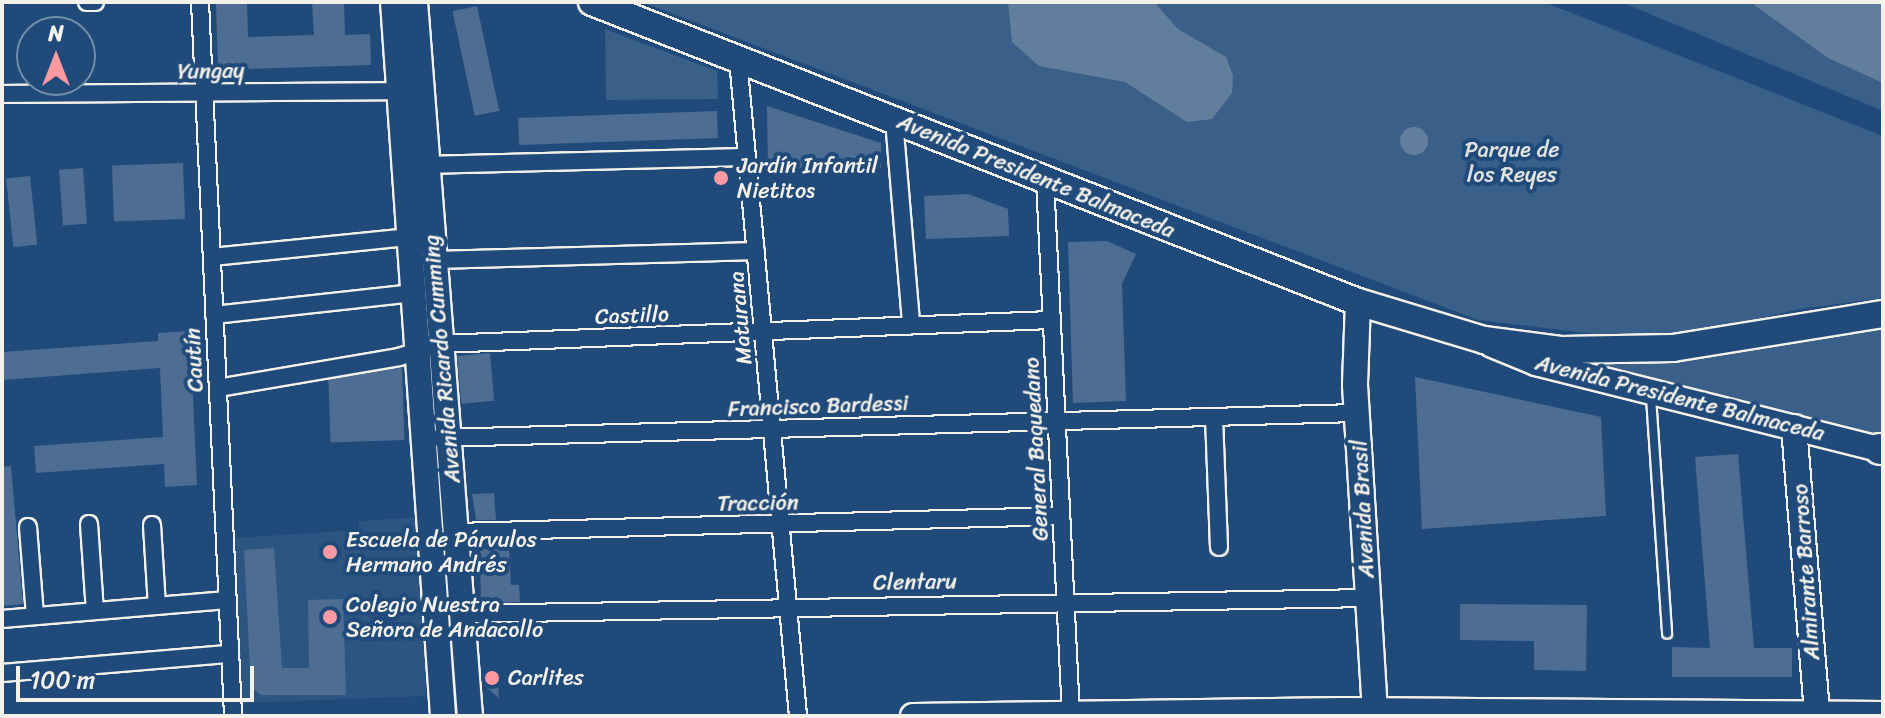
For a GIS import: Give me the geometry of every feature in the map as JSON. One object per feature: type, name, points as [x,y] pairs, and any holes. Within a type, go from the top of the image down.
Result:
[{"type":"main road","name":"Avenida Ricardo Cumming","points":[[393,2],[410,91],[416,166],[434,260],[424,439],[443,716]]},
{"type":"main road","name":"Avenida Ricardo Cumming","points":[[410,91],[415,2]]},
{"type":"main road","name":"Avenida Presidente Balmaceda","points":[[592,2],[1358,302],[1484,340],[1536,363],[1882,450]]},
{"type":"main road","name":"Avenida Ricardo Cumming","points":[[416,166],[410,237],[414,293],[449,438],[470,716]]},
{"type":"main road","name":"Avenida Brasil","points":[[1358,302],[1357,413],[1375,713]]},
{"type":"main road","name":"Avenida Presidente Balmaceda","points":[[1484,340],[1562,350],[1673,348],[1883,314]]},
{"type":"main road","name":"Almirante Barroso","points":[[1794,427],[1817,714]]},
{"type":"main road","points":[[913,716],[1883,714]]},
{"type":"street","points":[[87,2],[95,2]]},
{"type":"street","name":"Cautín","points":[[200,2],[233,716]]},
{"type":"street","name":"Maturana","points":[[738,59],[798,716]]},
{"type":"street","name":"Yungay","points":[[2,94],[410,91]]},
{"type":"street","points":[[894,120],[911,323]]},
{"type":"street","points":[[416,166],[747,157]]},
{"type":"street","name":"General Baquedano","points":[[1045,180],[1071,714]]},
{"type":"street","points":[[212,257],[410,237]]},
{"type":"street","points":[[434,260],[756,251]]},
{"type":"street","points":[[214,315],[414,293]]},
{"type":"street","name":"Castillo","points":[[218,388],[429,349],[911,323],[1052,320]]},
{"type":"street","name":"Francisco Bardessi","points":[[424,439],[1357,413]]},
{"type":"street","points":[[1214,417],[1219,547]]},
{"type":"street","name":"Tracción","points":[[456,532],[1061,516]]},
{"type":"street","points":[[89,524],[95,611]]},
{"type":"street","points":[[152,525],[157,606]]},
{"type":"street","points":[[28,527],[35,616]]},
{"type":"street","name":"Clentaru","points":[[462,614],[1065,600],[1368,598]]},
{"type":"street","points":[[2,619],[227,600]]},
{"type":"street","points":[[2,673],[230,654]]},
{"type":"lane","points":[[1651,392],[1667,633]]},
{"type":"shaded area","points":[[1008,2],[1154,2],[1178,29],[1226,57],[1233,75],[1232,93],[1212,119],[1187,122],[1125,82],[1039,66],[1012,42]]},
{"type":"shaded area","points":[[1750,2],[1883,2],[1883,83],[1828,58]]},
{"type":"shaded area","points":[[1414,127],[1424,131],[1428,141],[1424,151],[1414,155],[1404,151],[1400,141],[1404,131]]},
{"type":"shaded area","name":"Colegio Nuestra Señora de Andacollo","points":[[420,517],[426,696],[240,703],[234,538],[359,530],[359,521]]},
{"type":"green space","name":"Parque de los Reyes","points":[[642,2],[1544,2],[1883,136],[1883,298],[1800,309],[1694,334],[1610,336],[1478,320]]},
{"type":"green space","points":[[1620,2],[1883,2],[1883,111],[1638,9]]},
{"type":"green space","points":[[605,29],[717,71],[718,99],[606,100]]},
{"type":"green space","points":[[1883,325],[1883,441],[1598,363],[1690,360]]},
{"type":"building","points":[[216,2],[247,2],[248,37],[314,35],[312,2],[344,2],[345,35],[370,34],[371,65],[218,70]]},
{"type":"building","points":[[477,6],[499,111],[475,116],[453,11]]},
{"type":"building","points":[[767,106],[881,143],[881,168],[768,170]]},
{"type":"building","points":[[717,111],[718,138],[519,145],[518,118]]},
{"type":"building","points":[[183,163],[185,219],[114,221],[112,165]]},
{"type":"building","points":[[83,168],[87,224],[63,226],[59,170]]},
{"type":"building","points":[[30,176],[37,245],[13,247],[6,179]]},
{"type":"building","points":[[968,194],[1008,209],[1009,236],[926,239],[924,196]]},
{"type":"building","points":[[1107,241],[1136,254],[1122,284],[1126,401],[1073,403],[1068,242]]},
{"type":"building","points":[[190,331],[197,485],[165,487],[164,464],[36,473],[34,446],[163,437],[160,368],[2,380],[2,352],[158,341],[158,333]]},
{"type":"building","points":[[490,353],[494,401],[461,404],[457,356]]},
{"type":"building","points":[[402,368],[405,440],[331,443],[328,371]]},
{"type":"building","points":[[1415,377],[1601,417],[1606,516],[1422,529]]},
{"type":"building","points":[[1738,454],[1754,648],[1792,648],[1792,677],[1672,677],[1672,647],[1710,648],[1695,457]]},
{"type":"building","points":[[11,466],[23,604],[2,606],[2,467]]},
{"type":"building","points":[[494,493],[496,520],[476,520],[472,494]]},
{"type":"building","points":[[509,547],[511,585],[519,585],[520,602],[481,603],[480,549]]},
{"type":"building","points":[[274,548],[282,668],[309,668],[308,600],[343,599],[346,695],[261,695],[251,687],[244,550]]},
{"type":"building","points":[[1460,604],[1587,605],[1586,671],[1534,670],[1534,641],[1460,640]]},
{"type":"building","name":"Carlites","points":[[497,669],[499,698],[486,687],[485,670]]},
{"type":"place","name":"Jardín Infantil Nietitos","points":[[721,178]]},
{"type":"place","name":"Escuela de Párvulos Hermano Andrés","points":[[330,552]]},
{"type":"place","name":"Colegio Nuestra Señora de Andacollo","points":[[330,617]]},
{"type":"place","name":"Carlites","points":[[492,678]]}]
